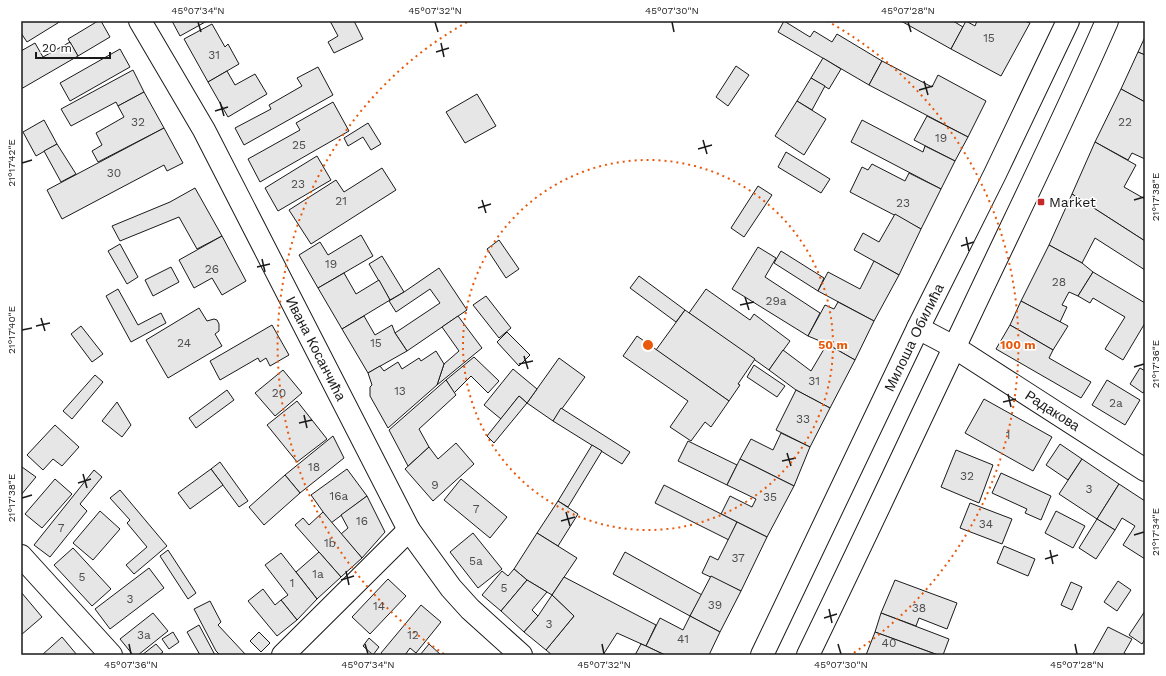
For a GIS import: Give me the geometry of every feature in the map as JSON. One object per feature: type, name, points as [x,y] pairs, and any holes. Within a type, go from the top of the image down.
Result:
[{"type":"main road","name":"Ивана Косанчића","points":[[140,21],[204,130],[408,530],[451,588],[465,604],[521,655]]},
{"type":"main road","name":"Милоша Обилића","points":[[762,655],[918,328],[995,174],[1068,21]]},
{"type":"main road","points":[[808,655],[865,538],[1084,74],[1107,21]]},
{"type":"main road","name":"Радакова","points":[[918,328],[954,347],[1145,470]]},
{"type":"main road","points":[[283,655],[408,530]]},
{"type":"main road","points":[[21,556],[111,655]]},
{"type":"building","points":[[21,21],[61,21],[27,42],[21,33]]},
{"type":"building","points":[[98,21],[101,21],[110,37],[78,56],[68,39]]},
{"type":"building","points":[[172,21],[207,21],[180,36]]},
{"type":"building","points":[[330,21],[354,21],[363,39],[334,53],[328,42],[338,36]]},
{"type":"building","points":[[784,21],[810,37],[814,31],[832,42],[837,34],[882,61],[869,85],[778,32]]},
{"type":"building","points":[[901,21],[953,21],[963,27],[951,49]]},
{"type":"building","points":[[966,21],[975,26],[977,21],[1025,21],[1030,23],[1001,76],[951,49]]},
{"type":"building","points":[[212,24],[225,47],[228,44],[239,64],[208,82],[184,39]]},
{"type":"building","points":[[1145,37],[1145,55],[1138,52]]},
{"type":"building","points":[[70,42],[78,56],[21,89],[21,51],[35,43],[43,57]]},
{"type":"building","points":[[120,49],[130,67],[70,101],[60,83]]},
{"type":"building","points":[[1138,52],[1145,55],[1145,102],[1121,89]]},
{"type":"building","points":[[823,58],[841,69],[829,89],[811,78]]},
{"type":"building","points":[[882,61],[932,87],[938,75],[986,101],[968,137],[869,85]]},
{"type":"building","points":[[736,66],[749,75],[728,106],[716,97]]},
{"type":"building","points":[[318,67],[333,95],[244,145],[235,128],[271,109],[269,105],[302,86],[297,78]]},
{"type":"building","points":[[133,70],[144,92],[118,106],[116,102],[71,126],[61,109]]},
{"type":"building","points":[[227,71],[235,85],[255,74],[267,94],[228,117],[208,82]]},
{"type":"building","points":[[811,78],[825,86],[812,110],[797,101]]},
{"type":"building","points":[[1121,89],[1145,102],[1145,159],[1132,153],[1128,160],[1095,142]]},
{"type":"building","points":[[144,92],[164,128],[98,162],[92,151],[102,145],[96,133],[124,117],[118,106]]},
{"type":"building","points":[[477,94],[496,126],[465,143],[446,112]]},
{"type":"building","points":[[797,101],[826,119],[804,155],[775,136]]},
{"type":"building","points":[[333,102],[349,131],[260,182],[248,159],[300,130],[296,123]]},
{"type":"building","points":[[927,116],[968,137],[955,161],[914,140]]},
{"type":"building","points":[[44,120],[57,144],[36,156],[23,132]]},
{"type":"building","points":[[862,120],[923,152],[925,146],[955,161],[941,189],[851,142]]},
{"type":"building","points":[[368,123],[381,144],[371,150],[363,137],[348,146],[344,138]]},
{"type":"building","points":[[164,128],[183,163],[167,171],[164,165],[62,219],[47,190]]},
{"type":"building","points":[[1095,142],[1136,165],[1124,187],[1145,199],[1145,241],[1072,194]]},
{"type":"building","points":[[57,144],[76,174],[61,182],[44,151]]},
{"type":"building","points":[[786,152],[830,179],[821,193],[778,167]]},
{"type":"building","points":[[317,156],[331,180],[278,211],[265,188]]},
{"type":"building","points":[[872,164],[905,181],[909,173],[941,189],[921,229],[850,192],[862,167],[868,170]]},
{"type":"building","points":[[382,168],[396,190],[311,244],[289,210],[336,180],[344,192]]},
{"type":"building","points":[[758,186],[772,195],[744,237],[731,228]]},
{"type":"building","points":[[195,188],[222,236],[197,249],[179,217],[120,241],[112,226],[170,202]]},
{"type":"building","points":[[1072,194],[1145,241],[1145,270],[1095,238],[1082,263],[1049,245]]},
{"type":"building","points":[[895,214],[921,229],[899,275],[854,250],[863,233],[879,242]]},
{"type":"building","points":[[361,235],[373,256],[318,288],[299,255],[320,242],[328,255]]},
{"type":"building","points":[[222,236],[246,281],[222,295],[212,278],[194,288],[179,260]]},
{"type":"building","points":[[499,240],[519,269],[506,278],[487,249]]},
{"type":"building","points":[[120,244],[138,277],[127,284],[108,251]]},
{"type":"building","points":[[1049,245],[1082,263],[1093,272],[1078,296],[1069,292],[1062,305],[1067,307],[1060,322],[1021,301]]},
{"type":"building","points":[[758,247],[776,258],[765,277],[820,313],[808,336],[732,289]]},
{"type":"building","points":[[781,251],[824,278],[818,291],[774,263]]},
{"type":"building","points":[[382,256],[404,292],[390,300],[369,264]]},
{"type":"building","points":[[874,261],[899,275],[874,321],[818,291],[828,272],[860,289]]},
{"type":"building","points":[[171,267],[179,282],[153,296],[145,280]]},
{"type":"building","points":[[439,268],[467,310],[407,351],[395,333],[440,303],[430,289],[396,312],[389,301]]},
{"type":"building","points":[[1093,272],[1145,303],[1145,323],[1123,360],[1105,349],[1125,317],[1093,298],[1090,303],[1078,296]]},
{"type":"building","points":[[344,273],[356,294],[379,280],[390,300],[342,329],[318,288]]},
{"type":"building","points":[[639,276],[685,310],[676,322],[630,288]]},
{"type":"building","points":[[118,289],[138,325],[161,313],[166,323],[131,342],[106,296]]},
{"type":"building","points":[[706,289],[750,320],[754,314],[790,341],[769,370],[689,313]]},
{"type":"building","points":[[486,296],[511,328],[499,338],[473,305]]},
{"type":"building","points":[[1021,301],[1068,326],[1053,350],[1010,325]]},
{"type":"building","points":[[838,302],[874,321],[855,360],[827,344],[808,336],[825,305],[834,309]]},
{"type":"building","points":[[199,308],[207,321],[214,319],[217,320],[219,324],[219,331],[215,334],[222,346],[168,378],[146,340]]},
{"type":"building","points":[[685,310],[755,359],[738,384],[740,385],[729,401],[656,350]]},
{"type":"building","points":[[364,316],[375,335],[392,325],[395,333],[407,351],[368,373],[342,329]]},
{"type":"building","points":[[458,316],[482,348],[437,385],[444,364],[459,351],[442,327]]},
{"type":"building","points":[[272,325],[289,355],[270,366],[266,358],[260,362],[258,358],[220,380],[210,361]]},
{"type":"building","points":[[1010,325],[1053,350],[1049,358],[1091,382],[1081,398],[996,349]]},
{"type":"building","points":[[81,326],[103,354],[92,362],[71,334]]},
{"type":"building","points":[[507,332],[530,355],[519,366],[497,342]]},
{"type":"building","points":[[637,336],[729,401],[711,427],[705,422],[691,441],[670,427],[688,401],[623,356]]},
{"type":"building","points":[[827,344],[855,360],[830,408],[796,390],[769,370],[783,350],[811,371]]},
{"type":"building","points":[[436,351],[444,364],[437,385],[388,428],[370,396],[370,387],[372,385],[368,373],[380,366],[384,371],[398,362],[402,369],[419,358],[421,361]]},
{"type":"building","points":[[474,357],[499,381],[488,393],[471,376],[454,393],[446,380]]},
{"type":"building","points":[[559,358],[585,377],[553,421],[527,403]]},
{"type":"building","points":[[754,365],[785,386],[777,397],[747,377]]},
{"type":"building","points":[[1140,368],[1145,371],[1145,390],[1143,393],[1130,384]]},
{"type":"building","points":[[513,369],[537,389],[527,403],[519,396],[501,419],[484,405]]},
{"type":"building","points":[[283,370],[302,393],[275,416],[255,393]]},
{"type":"building","points":[[95,375],[103,382],[72,419],[63,411]]},
{"type":"building","points":[[446,380],[456,395],[419,429],[429,447],[408,466],[389,430]]},
{"type":"building","points":[[1107,380],[1140,400],[1125,425],[1092,405]]},
{"type":"building","points":[[227,390],[234,400],[196,428],[189,418]]},
{"type":"building","points":[[796,390],[830,408],[810,447],[776,430]]},
{"type":"building","points":[[519,396],[527,403],[494,443],[487,436]]},
{"type":"building","points":[[984,399],[1052,437],[1033,471],[965,433]]},
{"type":"building","points":[[297,401],[327,439],[297,462],[267,425]]},
{"type":"building","points":[[117,402],[131,425],[122,437],[102,421]]},
{"type":"building","points":[[561,408],[630,452],[622,464],[553,421]]},
{"type":"building","points":[[55,425],[79,447],[62,466],[53,459],[43,470],[27,455]]},
{"type":"building","points":[[781,433],[810,447],[794,486],[740,459],[751,439],[773,450]]},
{"type":"building","points":[[333,436],[344,458],[300,493],[285,475]]},
{"type":"building","points":[[688,441],[737,465],[727,485],[678,461]]},
{"type":"building","points":[[456,443],[474,464],[433,501],[405,469],[429,447],[438,459]]},
{"type":"building","points":[[1060,444],[1082,459],[1068,480],[1046,465]]},
{"type":"building","points":[[592,445],[602,451],[568,507],[558,501]]},
{"type":"building","points":[[956,450],[993,465],[979,503],[941,487]]},
{"type":"building","points":[[740,459],[794,486],[767,537],[721,514],[730,496],[752,507],[756,499],[727,485]]},
{"type":"building","points":[[1082,459],[1119,484],[1097,519],[1059,494]]},
{"type":"building","points":[[220,462],[248,501],[239,507],[211,469]]},
{"type":"building","points":[[22,467],[36,477],[21,495],[21,468]]},
{"type":"building","points":[[211,469],[223,485],[190,509],[178,493]]},
{"type":"building","points":[[347,469],[367,496],[331,523],[311,495]]},
{"type":"building","points":[[94,470],[102,477],[80,504],[87,511],[50,557],[34,545]]},
{"type":"building","points":[[1001,473],[1051,496],[1041,520],[1025,513],[1027,509],[992,493]]},
{"type":"building","points":[[285,475],[300,493],[264,525],[249,507]]},
{"type":"building","points":[[55,479],[72,494],[42,528],[25,514]]},
{"type":"building","points":[[461,479],[507,517],[490,538],[444,500]]},
{"type":"building","points":[[1119,484],[1145,501],[1145,559],[1123,545],[1135,526],[1122,518],[1115,530],[1097,519]]},
{"type":"building","points":[[664,485],[737,522],[729,540],[655,503]]},
{"type":"building","points":[[120,490],[167,546],[134,574],[126,565],[147,547],[127,523],[130,520],[110,498]]},
{"type":"building","points":[[367,496],[385,532],[362,558],[341,534],[348,528],[341,515]]},
{"type":"building","points":[[558,501],[578,514],[558,546],[537,533]]},
{"type":"building","points":[[970,503],[1012,519],[1002,544],[960,528]]},
{"type":"building","points":[[100,511],[120,529],[93,560],[73,543]]},
{"type":"building","points":[[1056,511],[1085,526],[1073,548],[1045,533]]},
{"type":"building","points":[[323,512],[362,558],[341,577],[295,525],[303,518],[309,525]]},
{"type":"building","points":[[1097,519],[1115,530],[1096,559],[1079,548]]},
{"type":"building","points":[[737,522],[767,537],[741,591],[702,573],[710,556],[718,560]]},
{"type":"building","points":[[473,533],[502,569],[478,588],[450,552]]},
{"type":"building","points":[[537,533],[577,558],[552,595],[527,580],[514,569]]},
{"type":"building","points":[[1004,546],[1035,559],[1028,576],[997,563]]},
{"type":"building","points":[[73,548],[111,589],[92,606],[54,565]]},
{"type":"building","points":[[168,550],[196,593],[188,599],[160,556]]},
{"type":"building","points":[[319,552],[341,577],[317,599],[296,572]]},
{"type":"building","points":[[625,552],[702,595],[690,616],[613,574]]},
{"type":"building","points":[[281,553],[317,599],[297,620],[281,600],[288,595],[265,565]]},
{"type":"building","points":[[149,568],[164,588],[110,629],[95,609]]},
{"type":"building","points":[[514,569],[527,580],[501,611],[482,595],[502,571],[508,576]]},
{"type":"building","points":[[711,576],[741,591],[720,632],[690,616]]},
{"type":"building","points":[[564,577],[656,625],[646,646],[617,633],[603,655],[552,655],[546,650],[574,616],[552,595]]},
{"type":"building","points":[[388,579],[406,596],[370,634],[352,617]]},
{"type":"building","points":[[527,580],[547,592],[532,610],[538,616],[524,632],[501,611]]},
{"type":"building","points":[[895,580],[957,603],[947,629],[919,618],[916,626],[881,613]]},
{"type":"building","points":[[1118,581],[1131,590],[1117,611],[1104,602]]},
{"type":"building","points":[[1071,582],[1082,587],[1072,610],[1061,605]]},
{"type":"building","points":[[263,589],[275,605],[281,600],[297,620],[277,636],[248,601]]},
{"type":"building","points":[[21,592],[42,617],[21,635]]},
{"type":"building","points":[[552,595],[574,616],[546,650],[524,632],[538,616]]},
{"type":"building","points":[[210,601],[221,622],[218,625],[246,655],[220,655],[216,651],[194,609]]},
{"type":"building","points":[[421,605],[441,622],[416,653],[410,648],[405,655],[383,655],[381,653]]},
{"type":"building","points":[[1145,611],[1145,639],[1142,644],[1129,635]]},
{"type":"building","points":[[153,613],[168,631],[138,655],[133,655],[120,639]]},
{"type":"building","points":[[881,613],[949,639],[943,655],[938,655],[875,632]]},
{"type":"building","points":[[690,616],[720,632],[709,655],[665,655],[646,646],[660,618],[683,630]]},
{"type":"building","points":[[199,625],[215,655],[200,655],[187,632]]},
{"type":"building","points":[[1108,627],[1132,639],[1124,653],[1127,655],[1093,654]]},
{"type":"building","points":[[173,632],[179,642],[169,649],[162,639]]},
{"type":"building","points":[[259,632],[270,643],[261,652],[250,641]]},
{"type":"building","points":[[875,632],[938,655],[866,655]]},
{"type":"building","points":[[62,637],[77,655],[42,655]]},
{"type":"building","points":[[369,638],[379,647],[373,655],[363,646]]},
{"type":"building","points":[[156,644],[163,652],[159,655],[142,655]]},
{"type":"building","points":[[429,644],[441,655],[420,655]]},
{"type":"building","points":[[641,644],[646,646],[665,655],[635,655]]},
{"type":"place","name":"Market","points":[[1041,202]]}]
